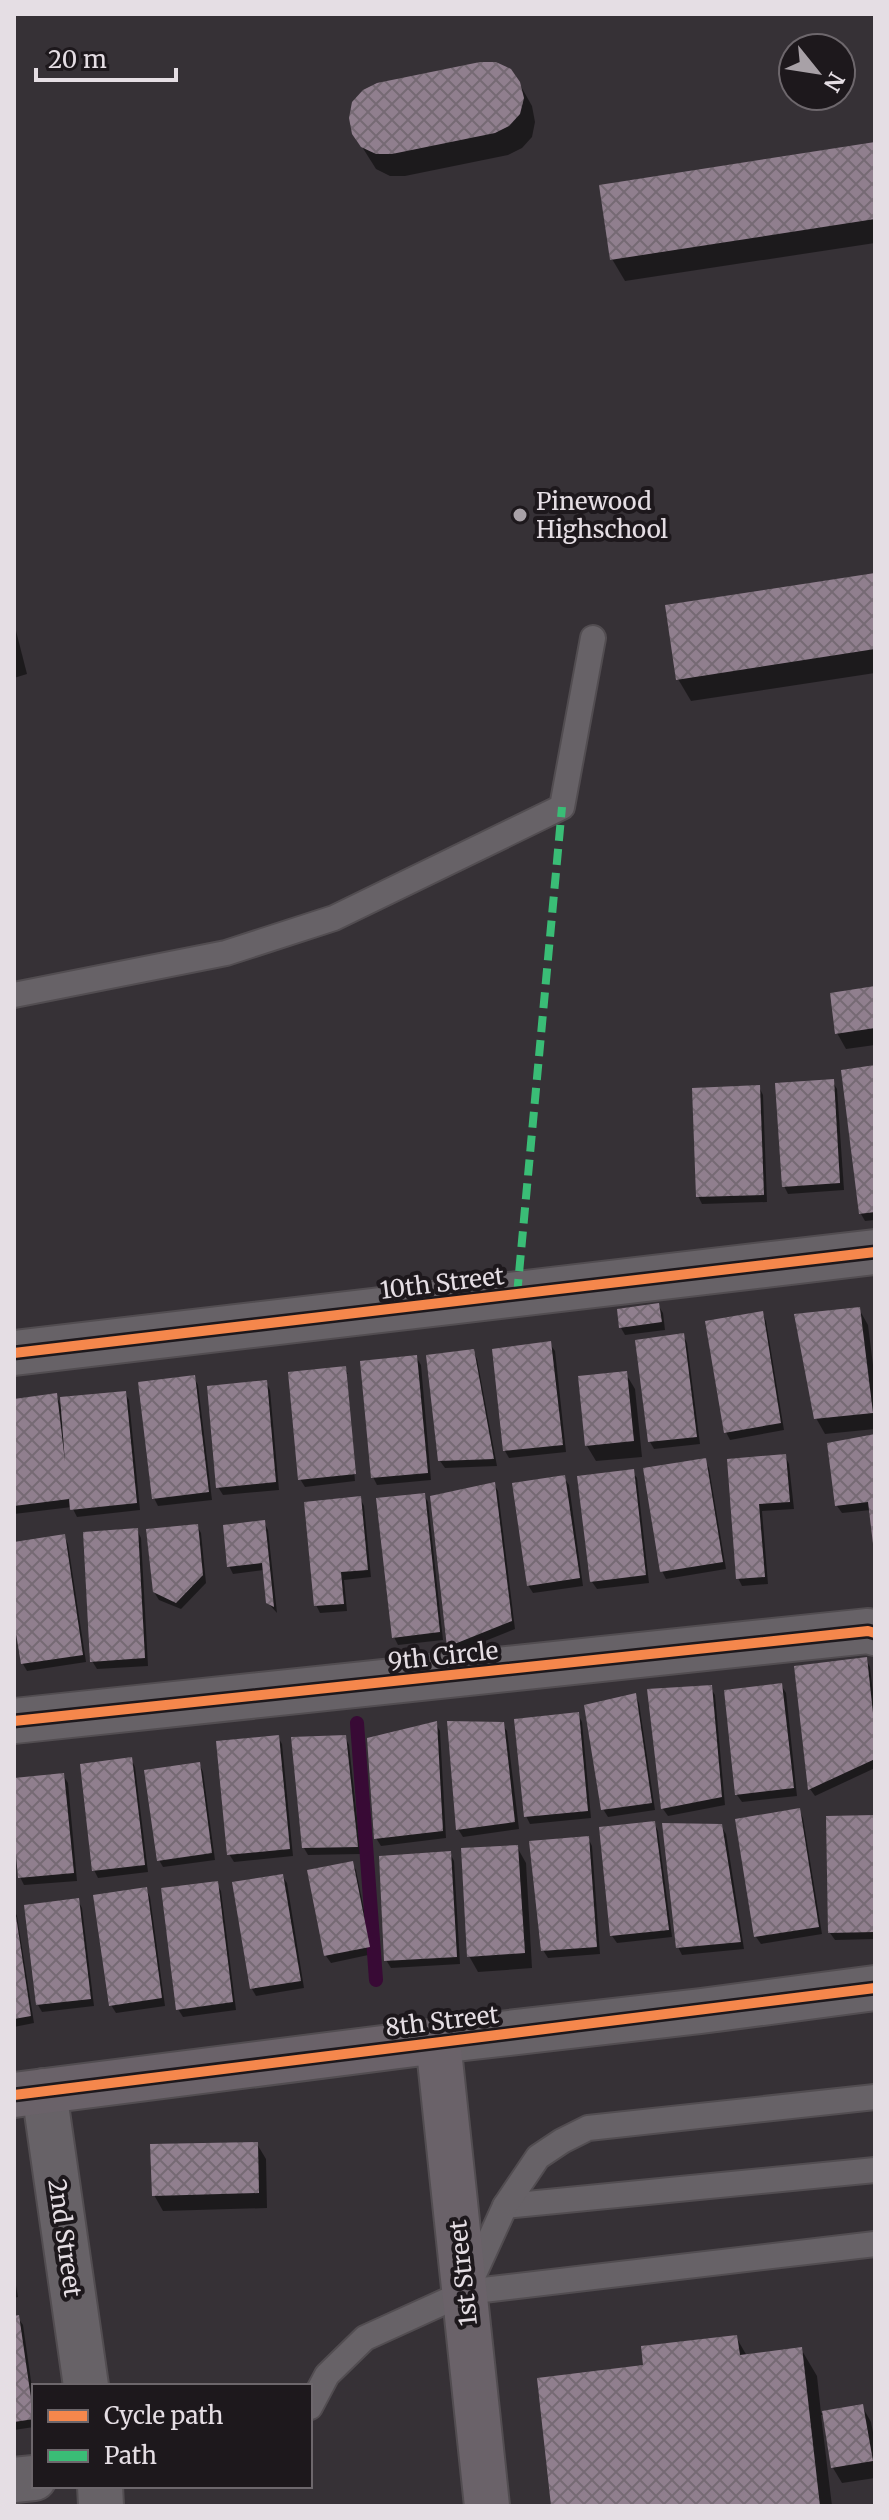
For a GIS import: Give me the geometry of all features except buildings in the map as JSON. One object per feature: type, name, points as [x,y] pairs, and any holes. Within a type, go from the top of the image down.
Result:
[{"type":"street","name":"10th Street","points":[[14,1353],[875,1252]]},
{"type":"street","name":"9th Circle","points":[[14,1721],[868,1631],[875,1633]]},
{"type":"street","name":"8th Street","points":[[29,2093],[875,1988]]},
{"type":"street","name":"1st Street","points":[[438,2041],[487,2506]]},
{"type":"street","name":"2nd Street","points":[[29,2093],[86,2384]]},
{"type":"lane","points":[[14,995],[226,953],[334,918],[562,807],[593,638]]},
{"type":"lane","points":[[466,2292],[505,2206],[538,2157],[588,2128],[875,2097]]},
{"type":"lane","points":[[505,2206],[875,2170]]},
{"type":"lane","points":[[312,2403],[327,2375],[365,2338],[466,2292],[875,2244]]},
{"type":"waterway","points":[[357,1723],[376,1980]]},
{"type":"marked path","points":[[517,1295],[562,807]]},
{"type":"cycle path","points":[[14,1353],[875,1252]]},
{"type":"cycle path","points":[[14,1721],[868,1631],[875,1633]]},
{"type":"cycle path","points":[[14,2095],[875,1988]]},
{"type":"place","name":"Pinewood Highschool","points":[[520,515]]}]
